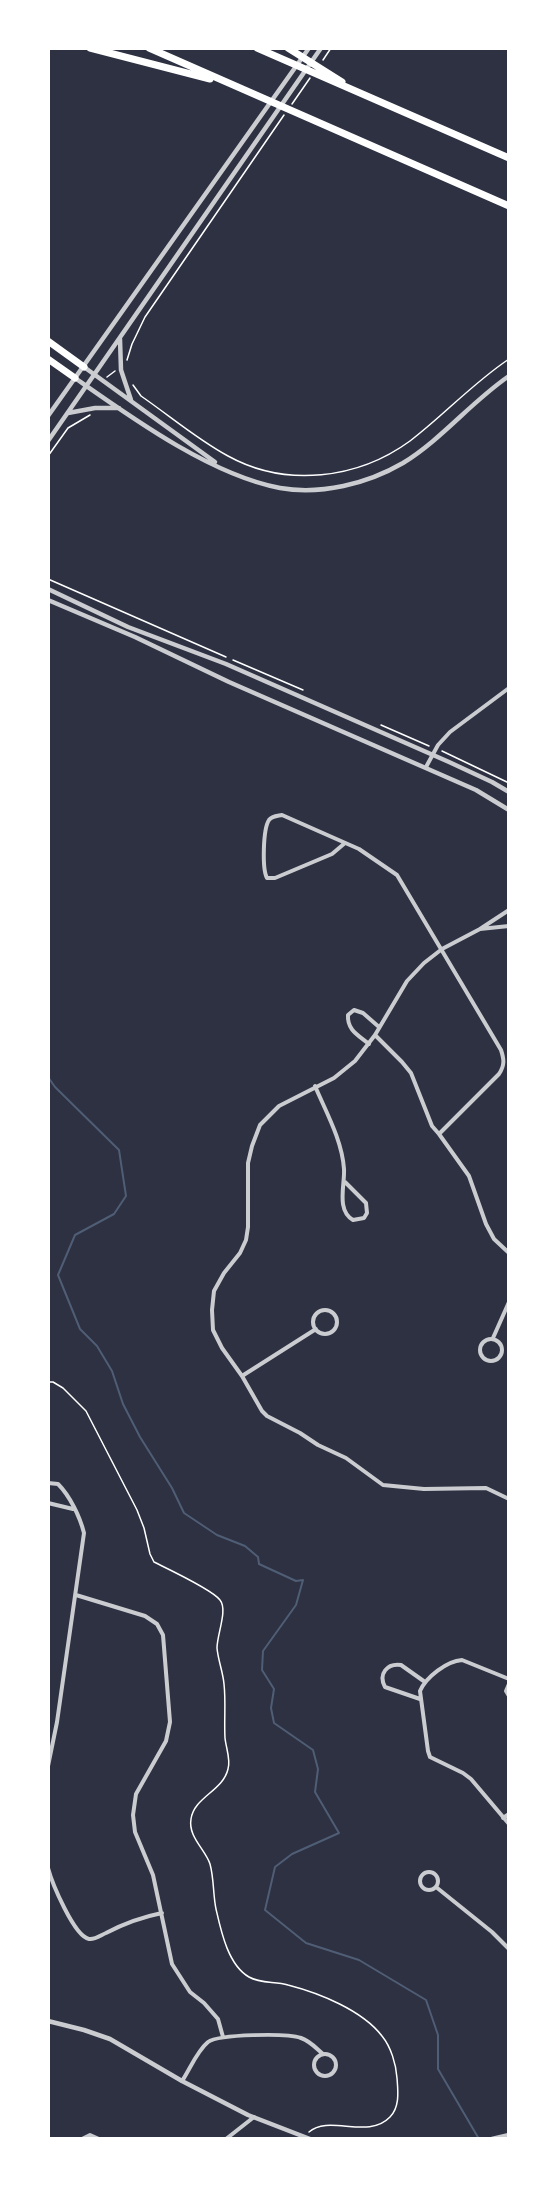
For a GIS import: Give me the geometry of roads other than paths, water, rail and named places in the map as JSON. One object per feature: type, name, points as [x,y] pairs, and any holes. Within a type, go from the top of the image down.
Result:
[{"type":"highway","points":[[90,48],[232,84]]},
{"type":"highway","points":[[149,48],[509,206]]},
{"type":"highway","points":[[257,48],[509,158]]},
{"type":"highway","points":[[288,48],[317,64],[357,92]]},
{"type":"highway","points":[[48,341],[84,367]]},
{"type":"highway","points":[[48,359],[75,378]]},
{"type":"street","points":[[48,416],[309,48]]},
{"type":"street","points":[[48,441],[321,48]]},
{"type":"street","points":[[120,339],[121,370],[131,400]]},
{"type":"street","points":[[84,367],[224,469]]},
{"type":"street","points":[[75,378],[179,446],[224,469],[256,482],[283,488],[327,489],[357,483],[381,474],[411,458],[509,376]]},
{"type":"street","points":[[68,413],[90,408],[119,408]]},
{"type":"street","points":[[48,589],[128,627],[219,662],[432,755],[509,792]]},
{"type":"street","points":[[48,600],[426,767],[476,790],[509,810]]},
{"type":"street","points":[[426,767],[432,755],[450,732],[509,688]]},
{"type":"street","points":[[345,843],[332,854],[275,878],[267,878],[263,871],[266,828],[269,820],[282,815],[345,843],[370,856],[397,875],[501,1050],[504,1067],[439,1134]]},
{"type":"street","points":[[509,910],[480,929],[442,949],[424,963],[407,981],[369,1044],[345,1070],[279,1106],[260,1125],[248,1163],[246,1240],[240,1253],[224,1273],[214,1291],[213,1329],[222,1348],[267,1416],[346,1458],[383,1485],[424,1489],[486,1488],[495,1490],[509,1499]]},
{"type":"street","points":[[480,929],[509,926]]},
{"type":"street","points":[[369,1044],[351,1030],[348,1016],[354,1010],[363,1013],[379,1027]]},
{"type":"street","points":[[375,1035],[411,1073],[432,1126],[469,1176],[490,1231],[503,1249],[509,1253]]},
{"type":"street","points":[[315,1086],[343,1154],[345,1182],[342,1196],[345,1212],[353,1220],[360,1220],[367,1213],[366,1203],[345,1182]]},
{"type":"street","points":[[493,1338],[502,1346],[502,1353],[498,1359],[490,1361],[483,1358],[480,1348],[483,1342],[493,1338],[509,1302]]},
{"type":"street","points":[[329,1310],[335,1315],[337,1323],[331,1332],[322,1333],[316,1329],[313,1322],[318,1312],[329,1310]]},
{"type":"street","points":[[242,1376],[316,1329]]},
{"type":"street","points":[[48,1483],[58,1484],[74,1509],[84,1533],[57,1722],[48,1767]]},
{"type":"street","points":[[48,1503],[74,1509]]},
{"type":"street","points":[[76,1595],[146,1616],[157,1624],[163,1635],[170,1722],[166,1741],[136,1794],[133,1815],[135,1832],[153,1875],[172,1964],[190,1992],[218,2019],[223,2037]]},
{"type":"street","points":[[509,1679],[457,1660],[425,1682],[420,1691],[430,1757],[463,1773],[509,1824]]},
{"type":"street","points":[[420,1699],[385,1687],[382,1675],[390,1666],[401,1665],[425,1682]]},
{"type":"street","points":[[509,1684],[506,1691],[509,1696]]},
{"type":"street","points":[[503,1818],[509,1814]]},
{"type":"street","points":[[48,1868],[50,1883],[78,1932],[89,1939],[97,1938],[135,1919],[162,1913]]},
{"type":"street","points":[[429,1871],[437,1875],[436,1887],[431,1890],[422,1887],[419,1882],[423,1873],[429,1871]]},
{"type":"street","points":[[436,1887],[492,1932],[509,1949]]},
{"type":"street","points":[[48,2021],[110,2039],[182,2081],[255,2117],[308,2138]]},
{"type":"street","points":[[182,2081],[203,2047],[223,2037],[274,2035],[292,2036],[306,2041],[323,2054],[333,2058],[334,2071],[325,2076],[318,2074],[314,2068],[315,2061],[323,2054]]},
{"type":"street","points":[[226,2139],[255,2117]]},
{"type":"street","points":[[82,2139],[90,2135],[99,2139]]},
{"type":"street","points":[[492,2139],[509,2135]]},
{"type":"waterway","points":[[48,1077],[55,1087],[119,1150],[126,1196],[114,1214],[75,1235],[58,1275],[80,1329],[97,1346],[112,1371],[123,1404],[184,1513],[217,1535],[245,1546],[258,1557],[259,1564],[296,1581],[303,1580],[296,1605],[263,1651],[262,1670],[274,1689],[271,1708],[274,1723],[313,1750],[318,1769],[315,1792],[339,1833],[292,1854],[275,1867],[265,1910],[306,1943],[359,1960],[426,2000],[438,2035],[438,2069],[479,2139]]}]
